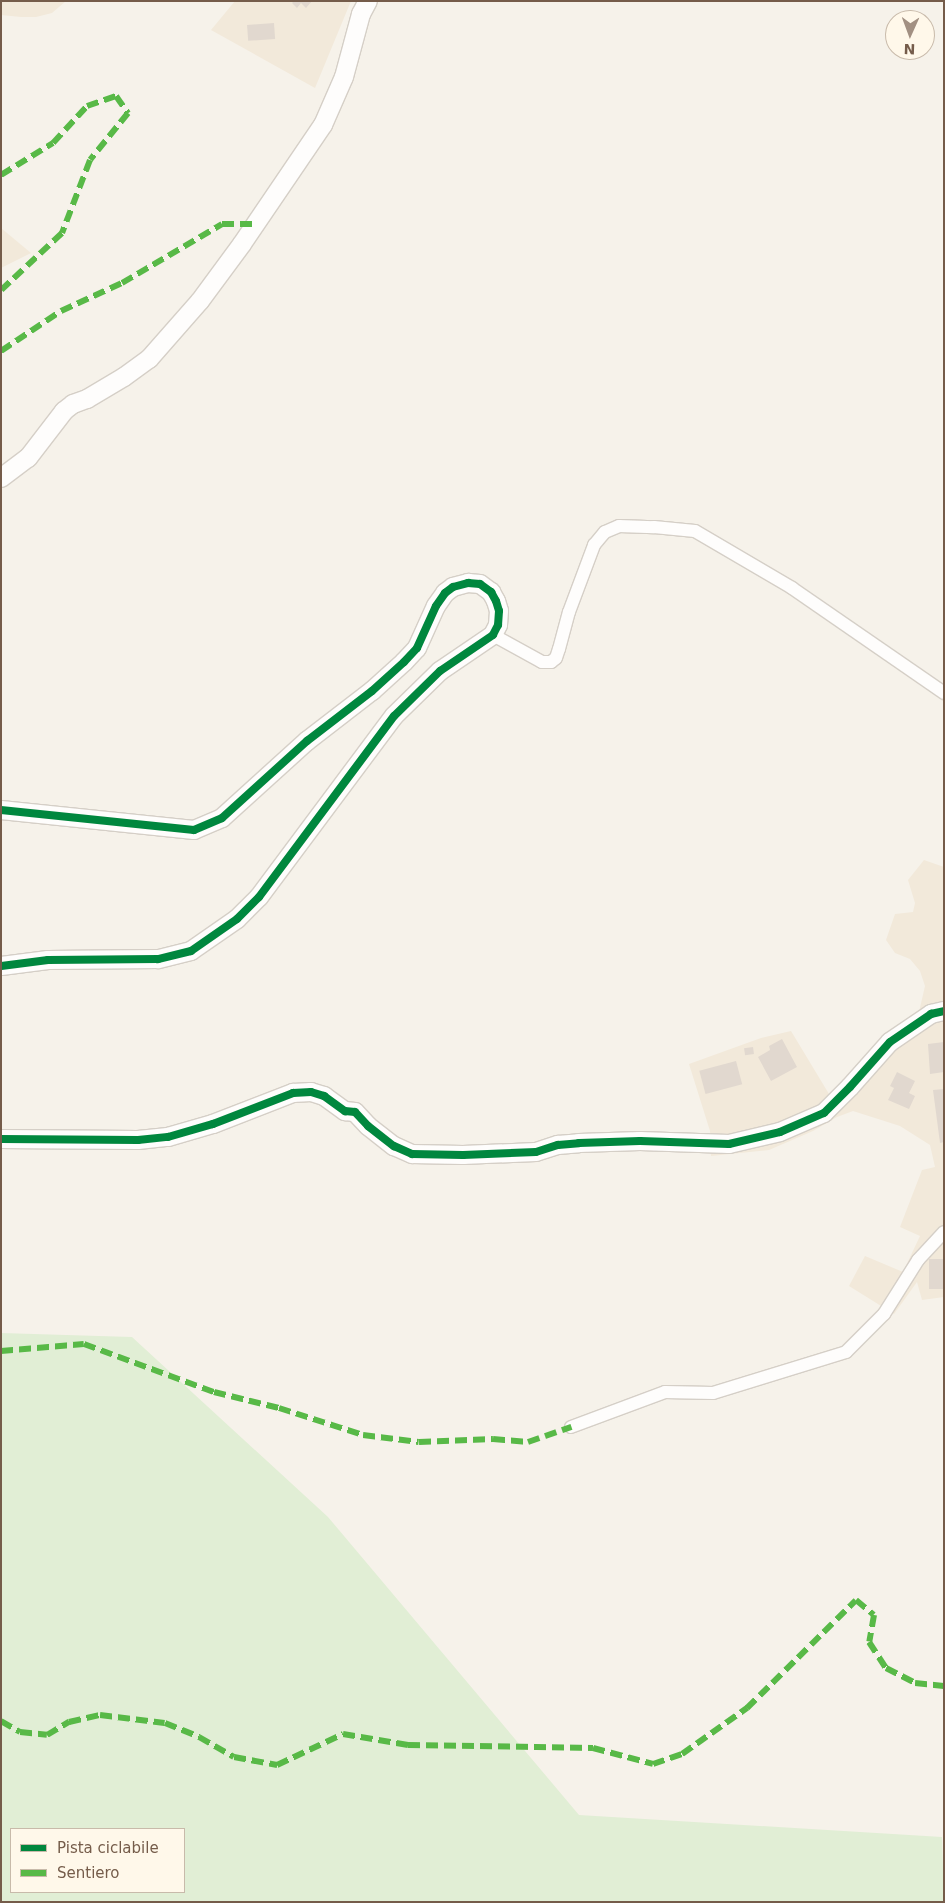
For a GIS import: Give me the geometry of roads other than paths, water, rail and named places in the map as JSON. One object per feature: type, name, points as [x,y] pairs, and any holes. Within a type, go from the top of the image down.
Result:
[{"type":"street","points":[[1,478],[28,458],[64,412],[73,404],[87,399],[124,377],[149,359],[200,301],[242,244],[323,125],[344,77],[361,14],[368,1]]},
{"type":"street","points":[[493,635],[542,662],[551,662],[556,658],[569,612],[594,545],[605,532],[619,526],[654,527],[695,532],[792,588],[944,693]]},
{"type":"street","points":[[1,810],[194,830],[222,818],[307,741],[372,692],[404,662],[423,639],[436,606],[445,593],[453,587],[468,583],[480,584],[491,592],[499,611],[498,625],[493,635],[440,671],[394,716],[259,897],[238,919],[191,951],[158,959],[48,960],[1,966]]},
{"type":"street","points":[[1,1139],[138,1140],[168,1137],[213,1124],[293,1093],[311,1092],[324,1096],[345,1112],[355,1112],[368,1126],[388,1141],[412,1154],[463,1155],[536,1152],[558,1145],[579,1142],[729,1144],[780,1132],[824,1112],[850,1087],[890,1042],[931,1014],[944,1011]]},
{"type":"street","points":[[571,1427],[665,1392],[713,1393],[846,1352],[884,1314],[918,1260],[944,1232]]}]
